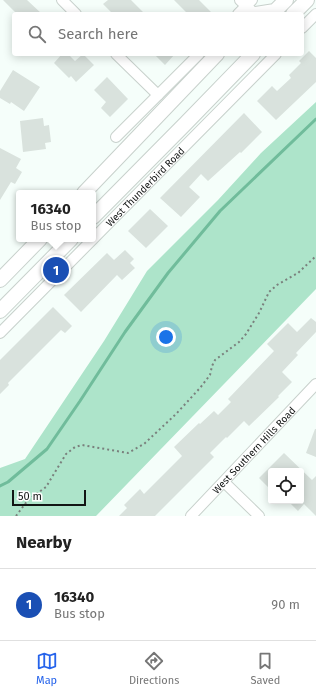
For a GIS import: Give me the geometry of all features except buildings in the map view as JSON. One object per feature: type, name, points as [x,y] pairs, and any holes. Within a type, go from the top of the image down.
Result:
[{"type":"main road","points":[[251,8],[270,0]]},
{"type":"main road","points":[[251,8],[275,11],[286,0]]},
{"type":"main road","points":[[294,12],[307,0]]},
{"type":"main road","points":[[87,190],[215,56]]},
{"type":"main road","name":"West Thunderbird Road","points":[[96,214],[251,56]]},
{"type":"main road","points":[[0,280],[37,242]]},
{"type":"main road","points":[[1,309],[68,242]]},
{"type":"street","points":[[62,0],[74,12]]},
{"type":"street","points":[[304,26],[316,14]]},
{"type":"street","points":[[118,56],[158,95]]},
{"type":"street","points":[[116,137],[197,56]]},
{"type":"street","name":"West Thunderbird Road","points":[[96,236],[274,56]]},
{"type":"street","name":"West Thunderbird Road","points":[[0,333],[90,242]]},
{"type":"street","points":[[1,309],[13,320]]},
{"type":"street","name":"West Southern Hills Road","points":[[191,516],[316,384]]},
{"type":"street","points":[[224,482],[259,516]]},
{"type":"path","points":[[16,516],[28,500],[46,487],[66,454],[75,447],[82,445],[128,453],[144,444],[176,414],[200,388],[210,375],[215,360],[239,342],[246,334],[259,313],[268,292],[298,273],[316,256]]},
{"type":"green space","points":[[316,102],[316,289],[96,516],[0,516],[0,468],[25,459],[104,341],[147,271],[218,200],[261,153]]},
{"type":"waterway","points":[[0,486],[8,482],[47,449],[125,332],[168,273],[220,211],[316,119]]},
{"type":"place","name":"16340","points":[[56,270]]}]
